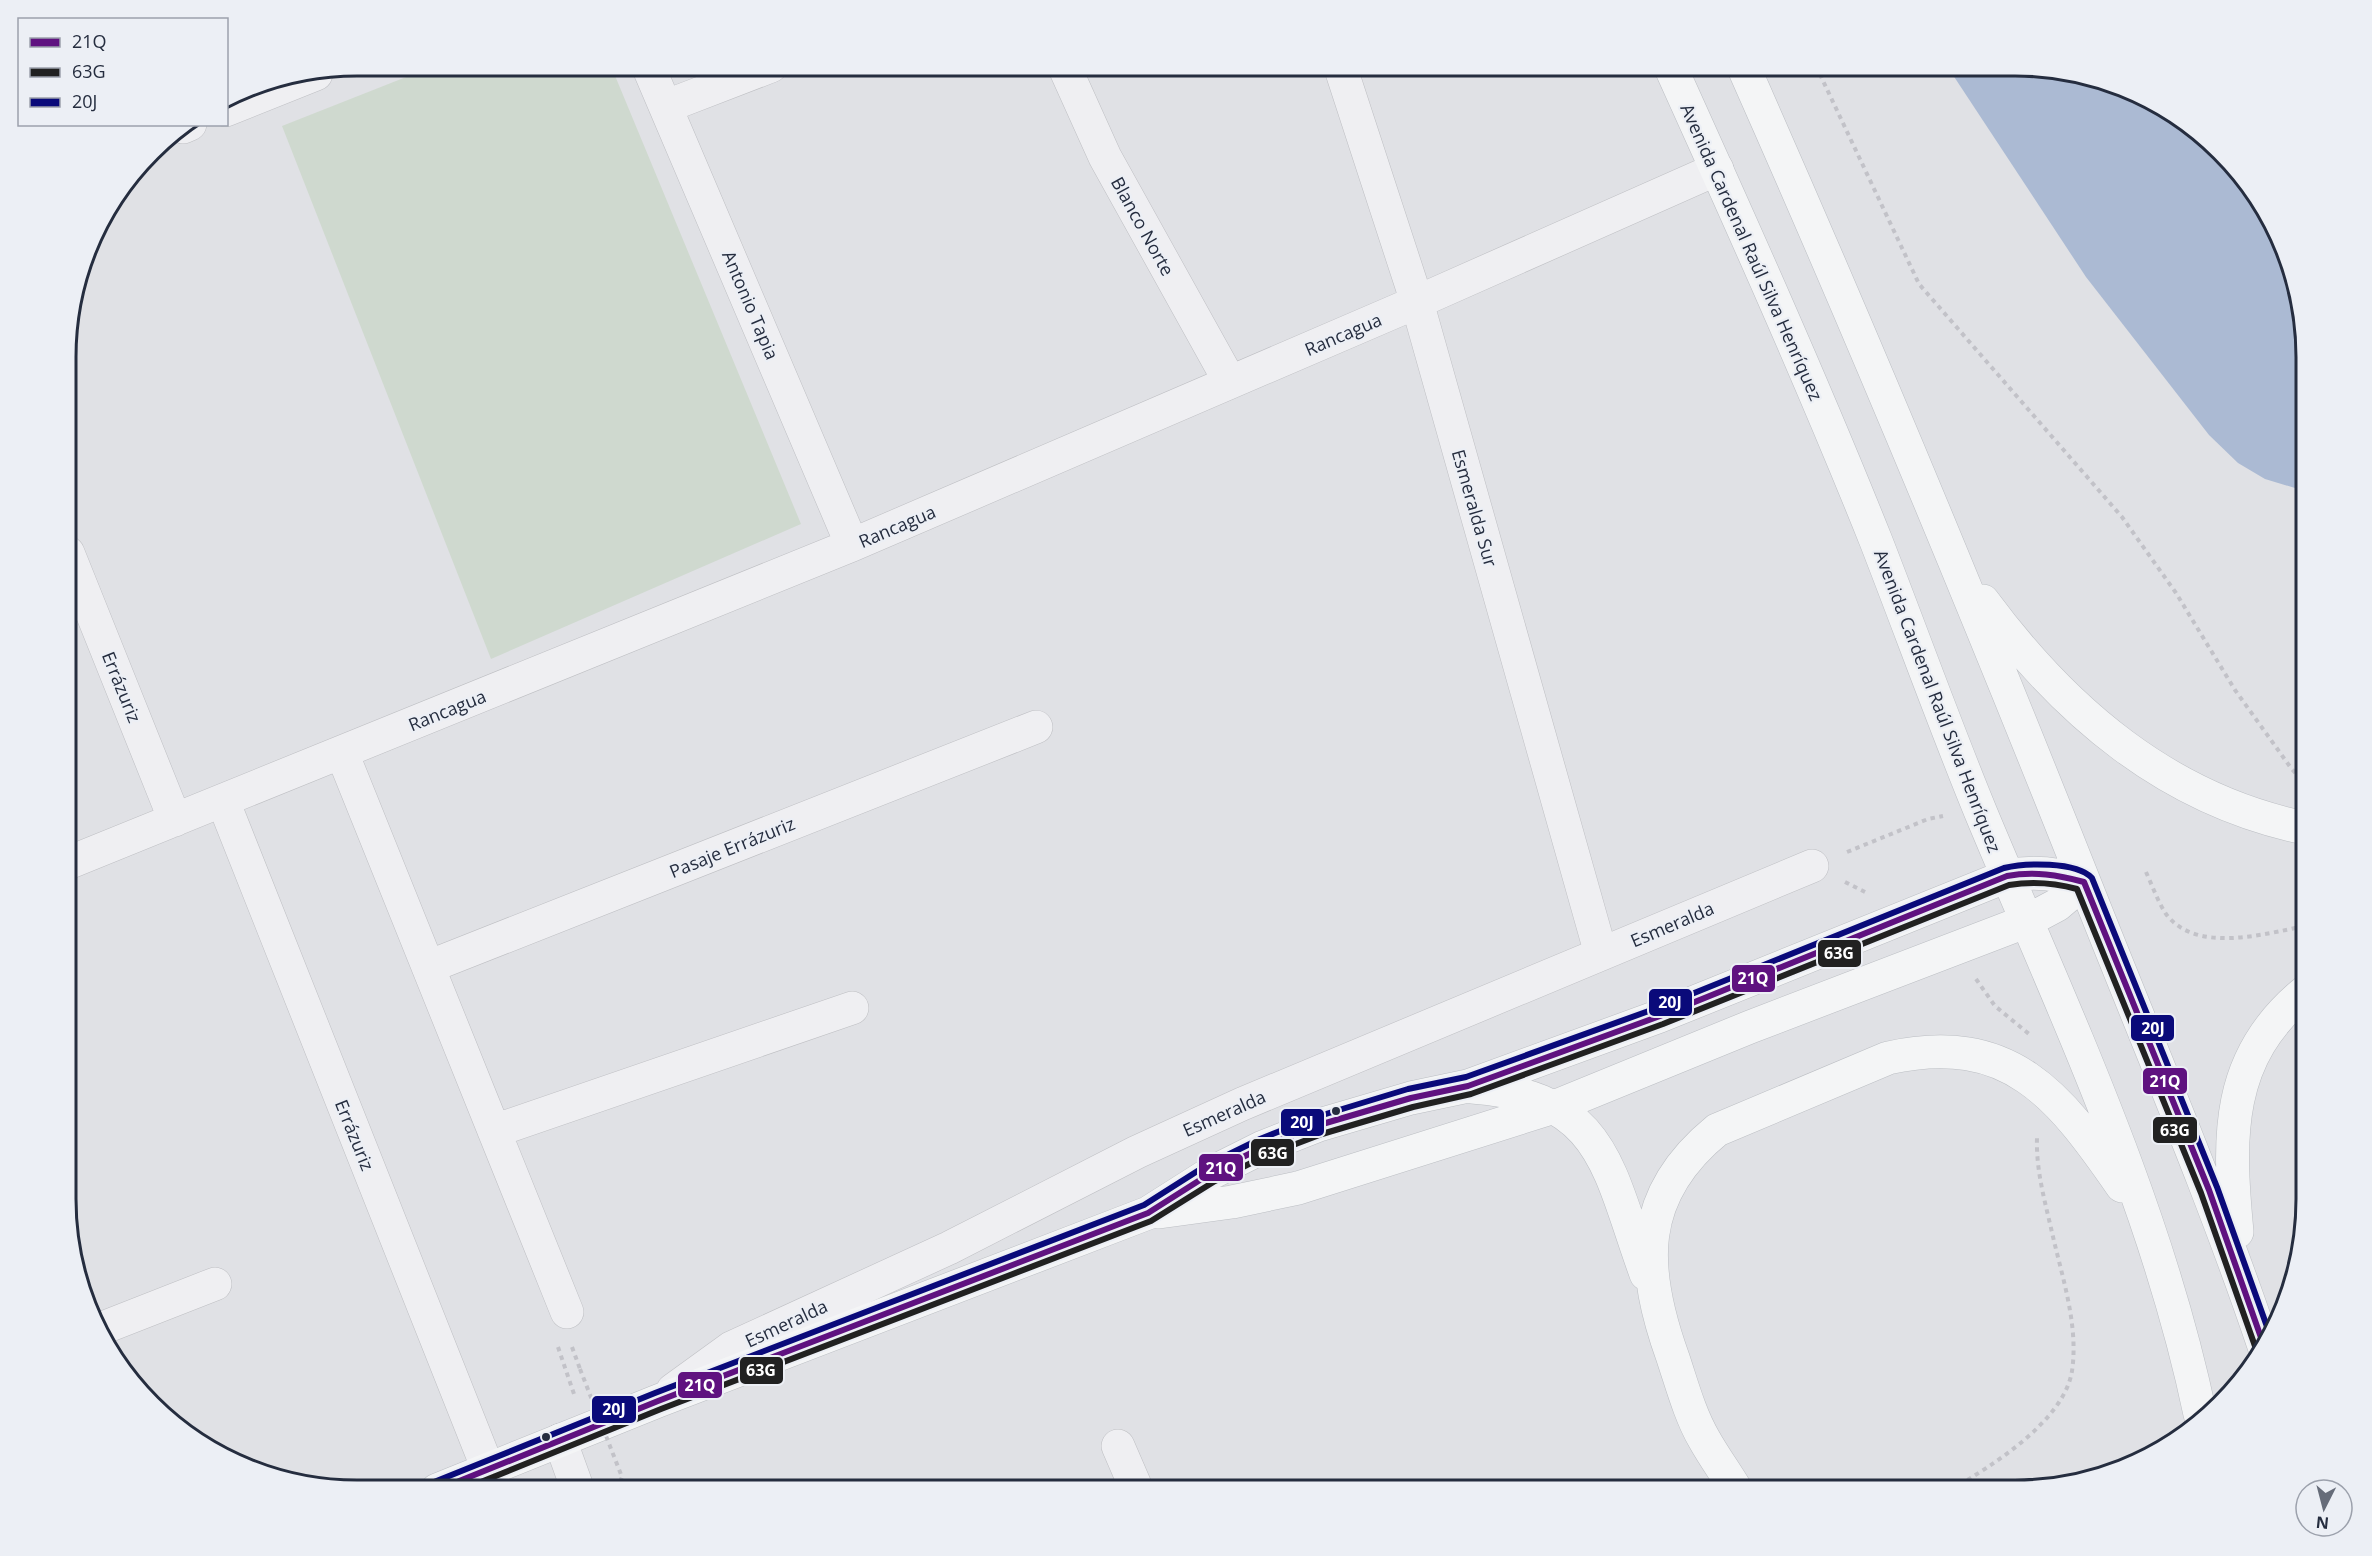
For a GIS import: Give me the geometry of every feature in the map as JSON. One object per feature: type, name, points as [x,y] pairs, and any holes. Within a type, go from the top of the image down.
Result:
[{"type":"main road","name":"Avenida Cardenal Raúl Silva Henríquez","points":[[1675,76],[1717,168],[1875,538],[1979,808],[2097,1088],[2154,1242],[2176,1315],[2199,1411]]},
{"type":"main road","points":[[1747,76],[1959,568],[2205,1180],[2260,1335]]},
{"type":"main road","points":[[1959,568],[1991,611],[2062,691],[2142,760],[2182,785],[2225,806],[2296,826]]},
{"type":"main road","name":"Esmeralda","points":[[461,1480],[658,1401],[1148,1214],[1211,1173],[1272,1144],[1368,1110],[1468,1086],[1660,1016],[2007,876],[2027,872],[2050,873],[2084,882]]},
{"type":"main road","points":[[1148,1214],[1232,1202],[1298,1188],[1554,1107],[1750,1027],[2027,921],[2057,905],[2084,882]]},
{"type":"main road","points":[[2241,1279],[2232,1179],[2232,1129],[2236,1102],[2242,1077],[2260,1041],[2296,999]]},
{"type":"main road","points":[[1730,1480],[1703,1438],[1688,1402],[1659,1318],[1650,1266],[1651,1244],[1665,1194],[1696,1148],[1717,1131],[1742,1118],[1888,1058],[1916,1052],[1946,1050],[1994,1061],[2030,1079],[2055,1099],[2104,1161],[2154,1242]]},
{"type":"main road","points":[[1468,1086],[1518,1094],[1554,1107],[1572,1117],[1596,1144],[1653,1293]]},
{"type":"street","name":"Antonio Tapia","points":[[653,76],[852,545]]},
{"type":"street","points":[[667,106],[745,76]]},
{"type":"street","name":"Blanco Norte","points":[[1069,76],[1105,157],[1230,382]]},
{"type":"street","name":"Esmeralda Sur","points":[[1343,76],[1417,302],[1601,954]]},
{"type":"street","points":[[228,109],[288,85]]},
{"type":"street","name":"Rancagua","points":[[76,860],[852,545],[1417,302],[1717,168]]},
{"type":"street","name":"Errázuriz","points":[[76,573],[175,820]]},
{"type":"street","name":"Pasaje Errázuriz","points":[[428,967],[1036,727]]},
{"type":"street","points":[[342,753],[494,1131],[566,1330]]},
{"type":"street","name":"Errázuriz","points":[[223,801],[488,1469]]},
{"type":"street","name":"Esmeralda","points":[[658,1401],[731,1348],[950,1248],[1137,1152],[1242,1104],[1812,866]]},
{"type":"street","points":[[494,1131],[852,1008]]},
{"type":"street","points":[[107,1326],[215,1284]]},
{"type":"street","points":[[560,1440],[574,1480]]},
{"type":"street","points":[[1119,1446],[1133,1480]]},
{"type":"path","points":[[1821,76],[1919,284],[2122,517],[2176,593],[2235,690],[2296,774]]},
{"type":"path","points":[[1812,866],[1928,819],[1979,808]]},
{"type":"path","points":[[1812,866],[1911,915]]},
{"type":"path","points":[[2146,872],[2166,914],[2189,933],[2220,938],[2296,927]]},
{"type":"path","points":[[1956,950],[1995,1006],[2035,1039]]},
{"type":"path","points":[[1967,1480],[2004,1458],[2055,1409],[2072,1373],[2072,1321],[2040,1182],[2036,1153],[2037,1131],[2055,1099]]},
{"type":"path","points":[[566,1330],[622,1477],[621,1480]]},
{"type":"path","points":[[566,1330],[556,1342],[570,1385]]},
{"type":"shaded area","points":[[409,76],[615,76],[801,524],[491,659],[282,126]]},
{"type":"water","points":[[1954,76],[2033,77],[2070,82],[2105,91],[2139,105],[2186,134],[2238,186],[2267,233],[2281,267],[2290,302],[2296,357],[2296,488],[2265,479],[2238,463],[2209,435],[2086,277]]},
{"type":"transit line","name":"20J","points":[[439,1480],[655,1393],[1144,1205],[1207,1165],[1260,1139],[1316,1117],[1408,1089],[1466,1077],[1657,1008],[2004,868],[2024,865],[2062,866],[2084,872],[2092,878],[2217,1187],[2266,1324]]},
{"type":"transit line","name":"21Q","points":[[462,1480],[658,1401],[1148,1213],[1211,1173],[1263,1147],[1319,1125],[1411,1098],[1468,1086],[1660,1016],[2007,876],[2027,874],[2046,874],[2084,882],[2209,1190],[2260,1335]]},
{"type":"transit line","name":"63G","points":[[486,1480],[661,1409],[1151,1221],[1215,1181],[1267,1155],[1322,1134],[1413,1107],[1471,1094],[1663,1024],[2009,885],[2027,883],[2044,883],[2077,889],[2201,1193],[2254,1345]]}]
